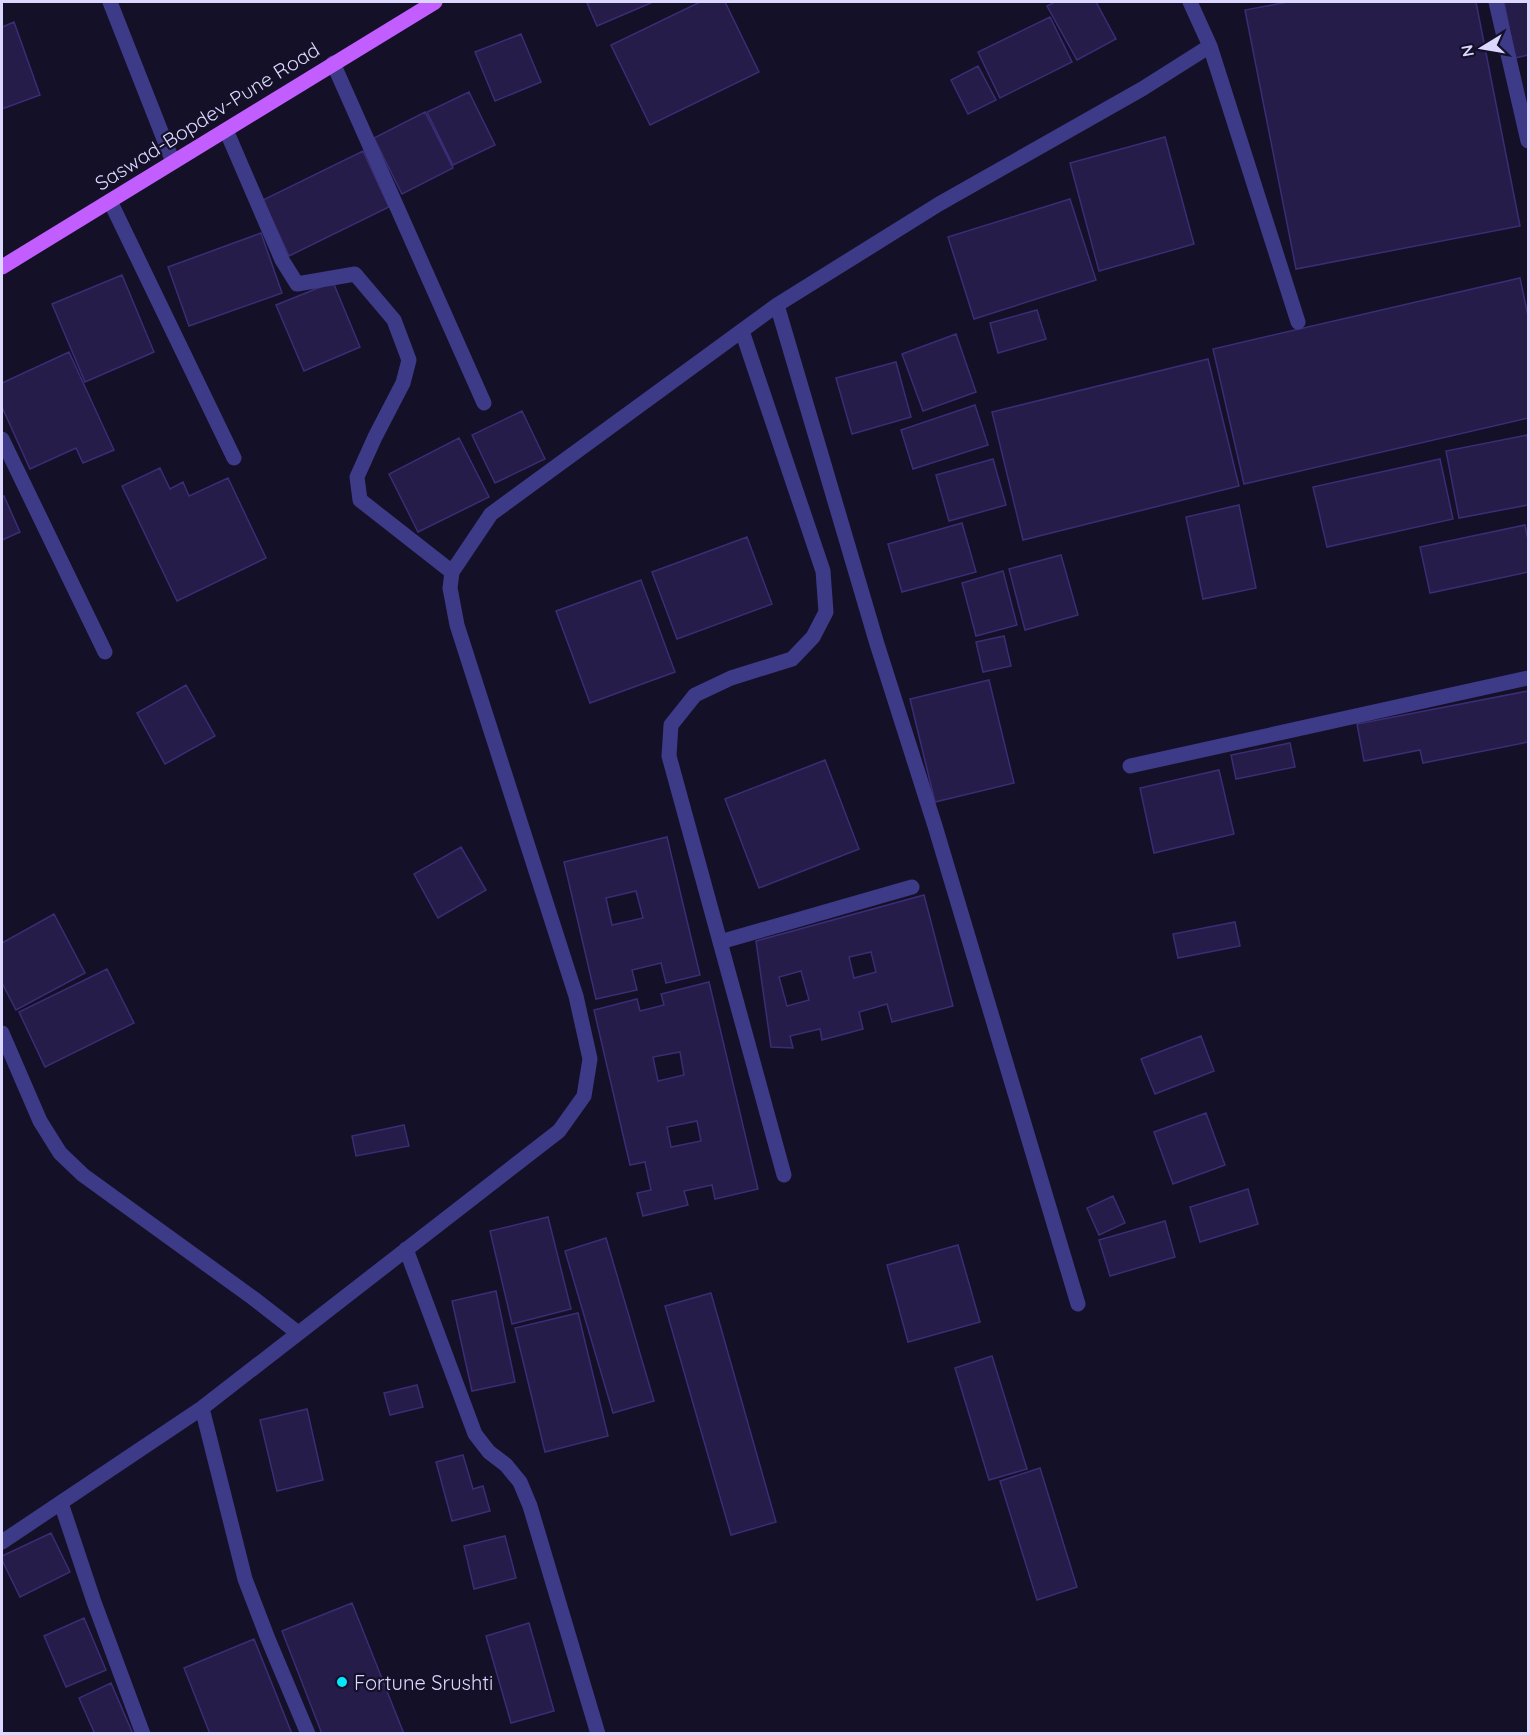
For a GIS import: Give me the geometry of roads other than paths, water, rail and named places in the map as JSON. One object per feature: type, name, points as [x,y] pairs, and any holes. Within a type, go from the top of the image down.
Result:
[{"type":"main road","name":"Saswad-Bopdev-Pune Road","points":[[2,267],[435,2]]},
{"type":"street","points":[[110,2],[173,162]]},
{"type":"street","points":[[1190,2],[1209,46],[1298,322]]},
{"type":"street","points":[[1496,2],[1528,141]]},
{"type":"street","points":[[2,1542],[202,1408],[559,1131],[584,1095],[590,1059],[576,996],[457,625],[450,588],[452,572],[491,514],[777,305],[939,204],[1142,89],[1209,46]]},
{"type":"street","points":[[333,63],[483,403]]},
{"type":"street","points":[[226,130],[282,260],[297,284],[355,274],[394,320],[409,360],[402,383],[357,477],[360,500],[452,572]]},
{"type":"street","points":[[110,201],[234,458]]},
{"type":"street","points":[[777,305],[873,633],[934,826],[1078,1304]]},
{"type":"street","points":[[742,331],[823,571],[826,612],[813,637],[792,659],[731,678],[695,695],[671,725],[669,756],[784,1175]]},
{"type":"street","points":[[2,439],[105,652]]},
{"type":"street","points":[[1130,766],[1528,678]]},
{"type":"street","points":[[720,942],[912,887]]},
{"type":"street","points":[[2,1033],[40,1121],[60,1154],[83,1175],[298,1333]]},
{"type":"street","points":[[406,1249],[475,1434],[489,1452],[506,1465],[520,1482],[530,1506],[598,1734]]},
{"type":"street","points":[[202,1408],[245,1579],[308,1734]]},
{"type":"street","points":[[61,1503],[94,1602],[143,1734]]},
{"type":"place","name":"Fortune Srushti","points":[[342,1682]]}]
